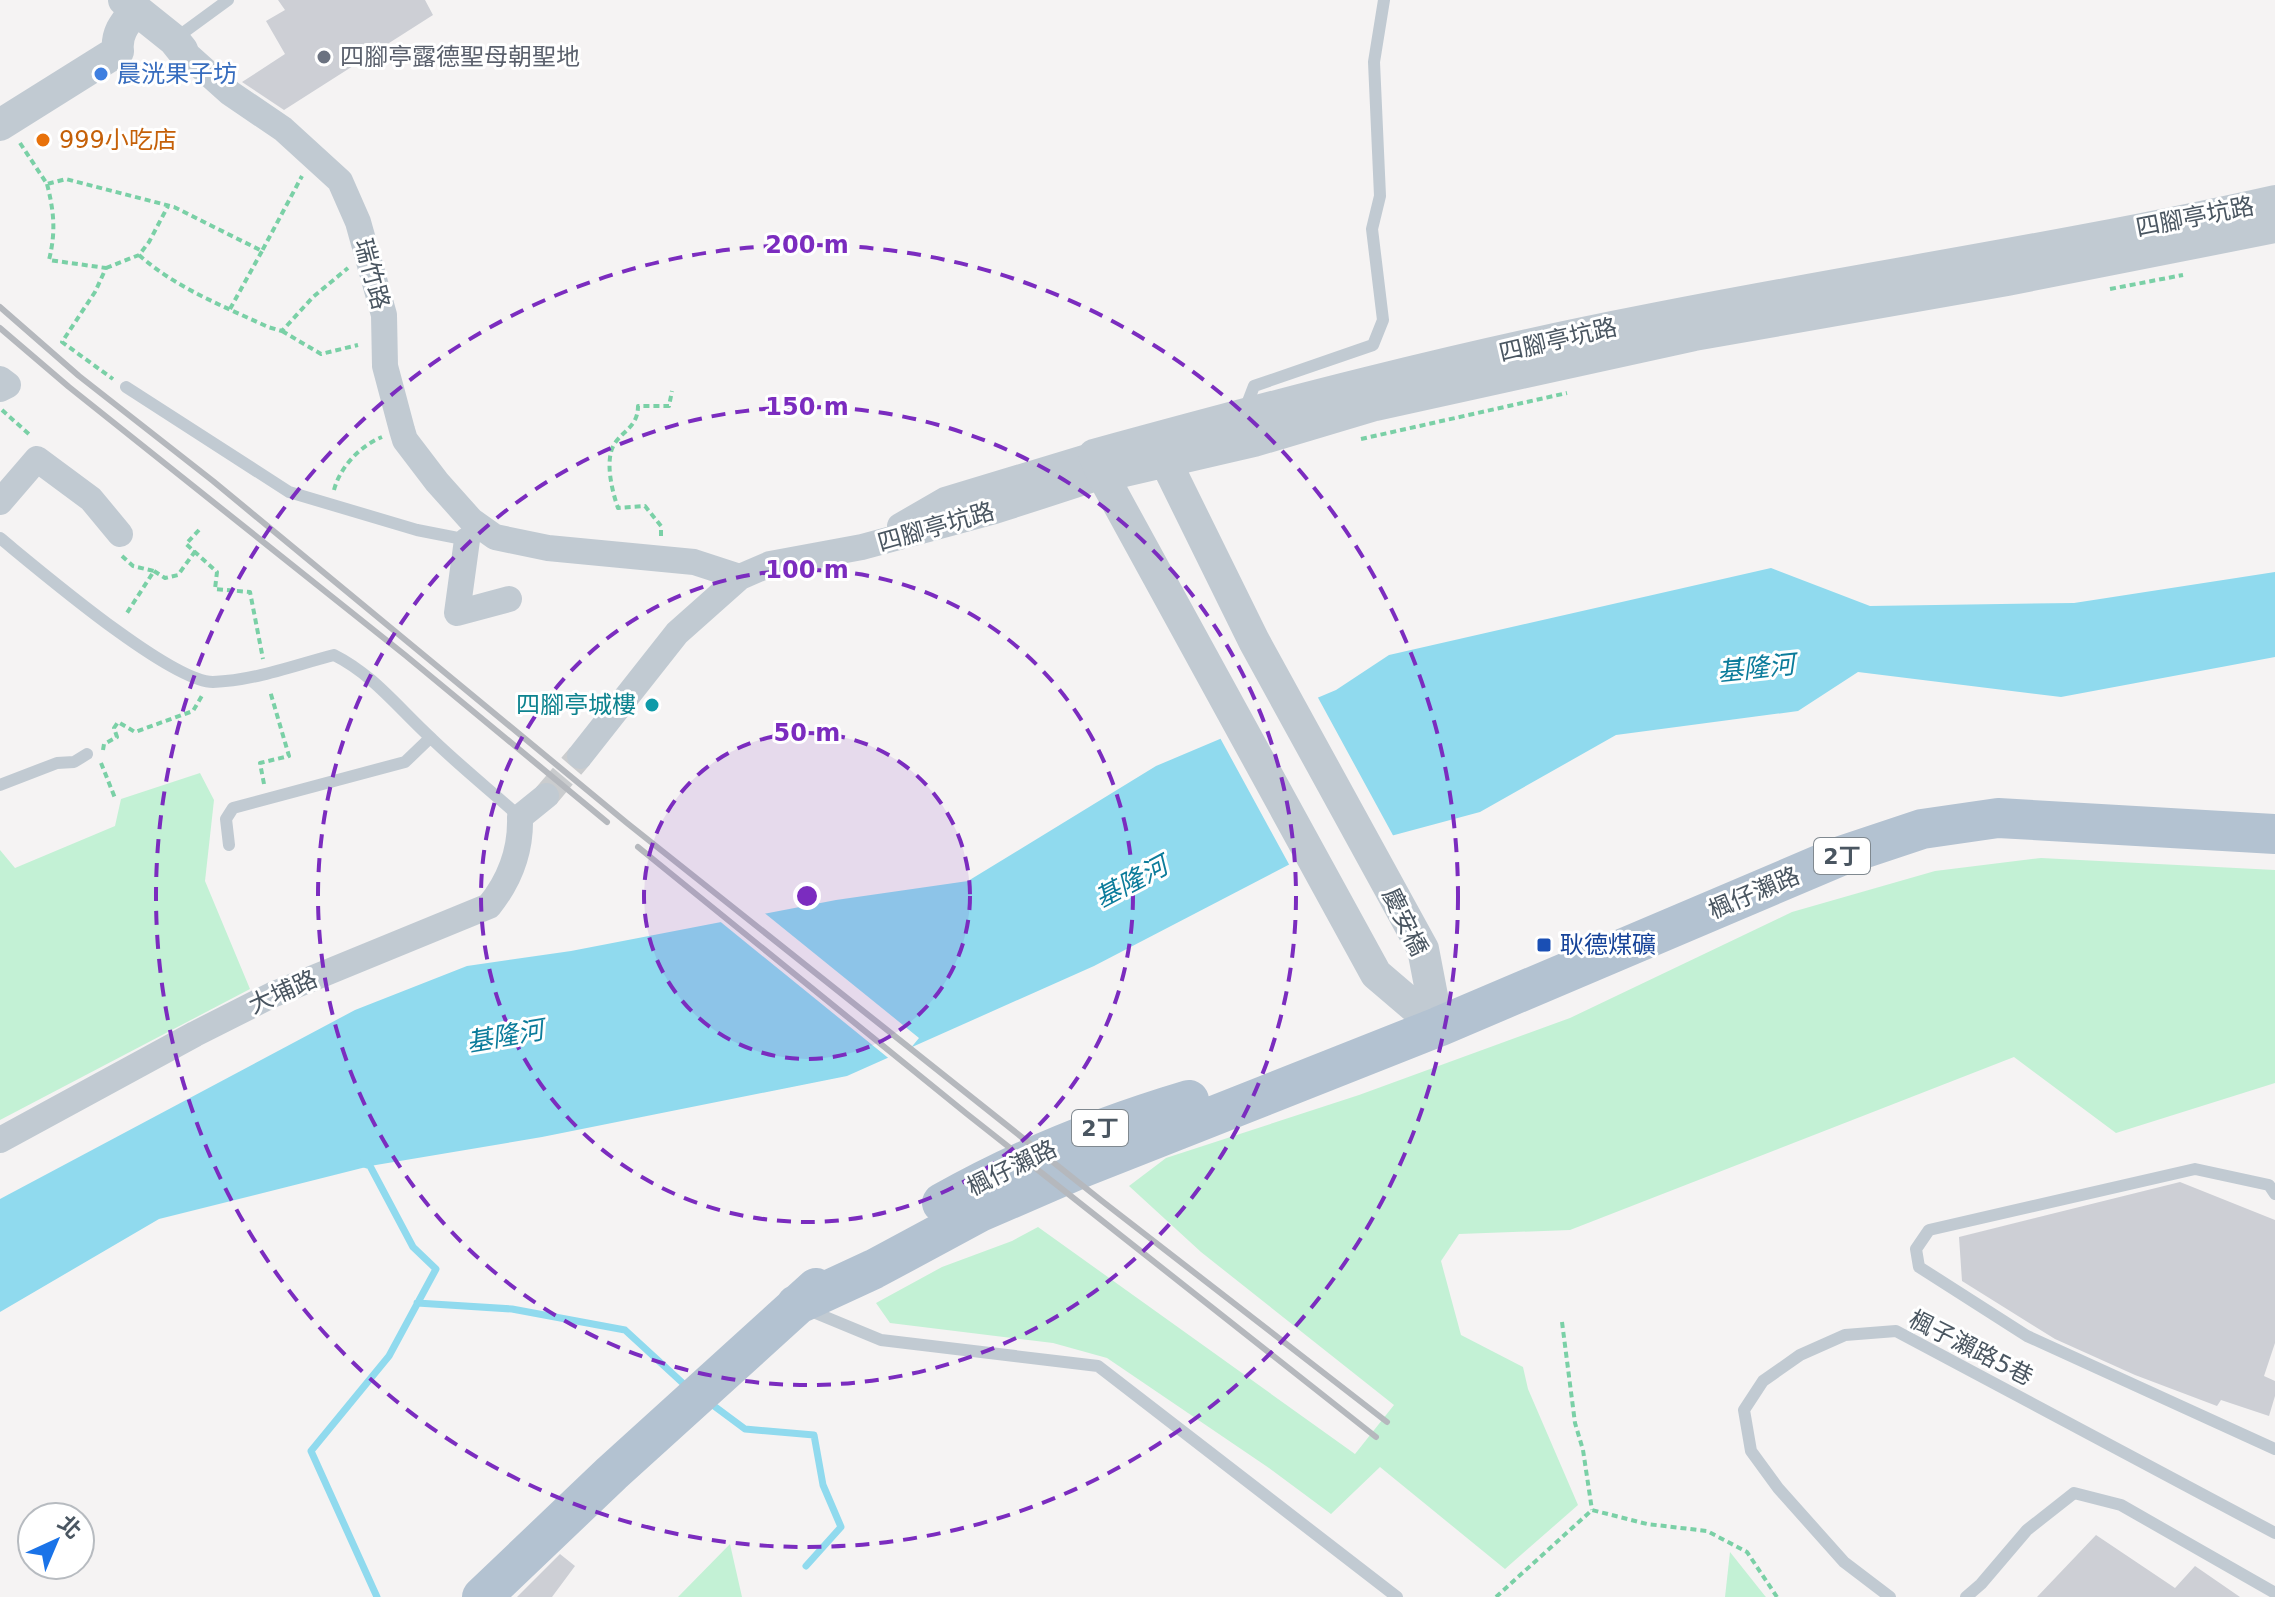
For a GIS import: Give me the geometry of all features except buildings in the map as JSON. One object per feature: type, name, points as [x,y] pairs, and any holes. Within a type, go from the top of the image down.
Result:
[{"type":"main road","name":"楓仔瀨路","points":[[482,1597],[796,1305],[874,1269],[980,1212],[1071,1172],[1438,1027],[1838,857],[1922,829],[1998,818],[2275,834]]},
{"type":"street","name":"瑞竹路","points":[[118,51],[117,41],[129,6],[178,45],[230,93],[283,129],[340,181],[358,222],[384,315],[385,366],[405,440],[471,520],[495,537],[548,548],[694,562],[740,577]]},
{"type":"street","points":[[3,123],[118,51],[178,45]]},
{"type":"street","name":"四腳亭坑路","points":[[740,577],[770,564],[862,547],[995,511],[1099,466],[1160,450],[1243,415],[1421,370],[1641,321],[2275,201]]},
{"type":"street","name":"四腳亭坑路","points":[[1160,450],[1254,441],[1375,405],[1694,335],[2007,280],[2275,227]]},
{"type":"street","points":[[0,379],[8,385],[0,389]]},
{"type":"street","name":"慶安橋","points":[[1160,450],[1254,641],[1423,949],[1438,1027]]},
{"type":"street","points":[[0,502],[37,459],[91,499],[120,534]]},
{"type":"street","name":"慶安橋","points":[[1099,466],[1376,974],[1438,1027]]},
{"type":"street","points":[[467,540],[457,613],[509,599]]},
{"type":"street","points":[[580,756],[677,633],[740,577]]},
{"type":"street","points":[[520,817],[546,796]]},
{"type":"street","name":"大埔路","points":[[0,1140],[272,995],[489,906],[502,890],[512,866],[521,837],[520,817]]},
{"type":"lane","points":[[178,45],[228,0]]},
{"type":"lane","points":[[1243,415],[1254,386],[1373,345],[1383,320],[1372,229],[1380,196],[1374,62],[1384,0]]},
{"type":"lane","name":"瑞竹路","points":[[126,387],[289,492],[417,530],[467,540],[495,537]]},
{"type":"lane","points":[[0,538],[145,652],[174,669],[210,682],[266,673],[334,655],[373,679],[430,738],[520,817]]},
{"type":"lane","points":[[229,845],[226,819],[233,808],[405,762],[430,738]]},
{"type":"lane","points":[[0,785],[57,763],[74,762],[87,754]]},
{"type":"lane","points":[[2274,1444],[2027,1336],[1919,1267],[1916,1249],[1929,1230],[2195,1169],[2269,1185],[2275,1194]]},
{"type":"lane","points":[[796,1305],[881,1340],[1098,1366],[1397,1597]]},
{"type":"lane","name":"楓子瀨路5巷","points":[[1890,1597],[1844,1562],[1778,1488],[1751,1451],[1744,1410],[1763,1381],[1800,1355],[1845,1335],[1896,1331],[2275,1533]]},
{"type":"lane","points":[[1971,1595],[2027,1530],[2074,1493],[2121,1505],[2275,1593]]},
{"type":"path","points":[[3,123],[47,184],[55,217],[49,260],[106,268],[139,255],[168,206]]},
{"type":"path","points":[[230,310],[313,156]]},
{"type":"path","points":[[47,184],[66,179],[168,206],[262,251]]},
{"type":"path","points":[[282,331],[313,297],[366,251]]},
{"type":"path","points":[[139,255],[160,274],[230,310],[282,331],[321,354],[358,345]]},
{"type":"path","points":[[106,268],[95,292],[62,342],[126,387]]},
{"type":"path","points":[[2097,291],[2187,274]]},
{"type":"path","points":[[646,557],[660,542],[661,526],[645,506],[618,508],[613,493],[610,453],[617,440],[628,432],[639,412],[638,406],[669,406],[672,391]]},
{"type":"path","points":[[1360,439],[1576,391]]},
{"type":"path","points":[[0,409],[39,444],[37,459]]},
{"type":"path","points":[[330,504],[337,479],[352,457],[377,438],[402,430]]},
{"type":"path","points":[[199,530],[186,544],[217,572],[215,589],[250,592],[262,657],[289,756],[260,763],[268,800]]},
{"type":"path","points":[[120,534],[110,545],[133,566],[154,571],[165,578],[178,575],[196,550]]},
{"type":"path","points":[[115,627],[154,571]]},
{"type":"path","points":[[115,798],[97,754],[103,751],[104,744],[117,737],[114,728],[118,722],[135,732],[193,711],[210,682]]},
{"type":"path","points":[[1562,1322],[1575,1423],[1583,1450],[1592,1510]]},
{"type":"path","points":[[1496,1597],[1592,1510]]},
{"type":"path","points":[[1592,1510],[1647,1524],[1707,1531],[1747,1552],[1777,1597]]},
{"type":"green space","points":[[200,773],[214,800],[205,881],[250,989],[0,1120],[0,850],[15,868],[115,826],[121,799]]},
{"type":"green space","points":[[2041,858],[2275,870],[2275,1083],[2116,1133],[2014,1057],[1570,1230],[1459,1234],[1441,1261],[1461,1335],[1523,1367],[1528,1389],[1578,1505],[1505,1569],[1380,1467],[1331,1514],[1107,1358],[1053,1343],[890,1323],[876,1303],[942,1267],[1012,1241],[1038,1227],[1355,1454],[1394,1405],[1201,1252],[1129,1186],[1166,1158],[1359,1095],[1570,1018],[1792,912],[1935,871]]},
{"type":"green space","points":[[730,1544],[742,1597],[678,1597]]},
{"type":"green space","points":[[1730,1552],[1765,1596],[1766,1597],[1725,1597]]},
{"type":"water","name":"基隆河","points":[[1771,568],[1870,606],[2074,603],[2275,572],[2275,657],[2061,697],[1858,672],[1798,711],[1616,735],[1480,812],[1294,862],[1094,966],[847,1076],[542,1137],[370,1166],[159,1219],[0,1312],[0,1199],[355,1010],[467,966],[571,951],[836,900],[968,881],[1156,766],[1336,690],[1389,655]]},
{"type":"pier","points":[[1316,694],[1395,839],[1291,868],[1219,736]]},
{"type":"pier","points":[[762,911],[919,1038],[905,1055],[892,1061],[717,919]]},
{"type":"waterway","points":[[361,1163],[370,1166],[413,1247],[436,1269],[389,1356],[311,1451],[377,1597]]},
{"type":"waterway","points":[[417,1303],[512,1309],[625,1330],[687,1387]]},
{"type":"waterway","points":[[710,1403],[745,1429],[814,1435],[823,1485],[841,1527],[806,1566]]},
{"type":"tunnel","points":[[546,796],[580,756]]},
{"type":"railway","points":[[0,307],[79,376],[213,481],[627,823],[1102,1201],[1387,1422]]},
{"type":"railway","points":[[0,328],[607,822]]},
{"type":"railway","points":[[638,847],[967,1114],[1376,1437]]},
{"type":"place","name":"四腳亭露德聖母朝聖地","points":[[324,57]]},
{"type":"place","name":"晨洸果子坊","points":[[101,74]]},
{"type":"place","name":"999小吃店","points":[[43,140]]},
{"type":"place","name":"四腳亭城樓","points":[[652,705]]},
{"type":"place","name":"耿德煤礦","points":[[1544,945]]}]
